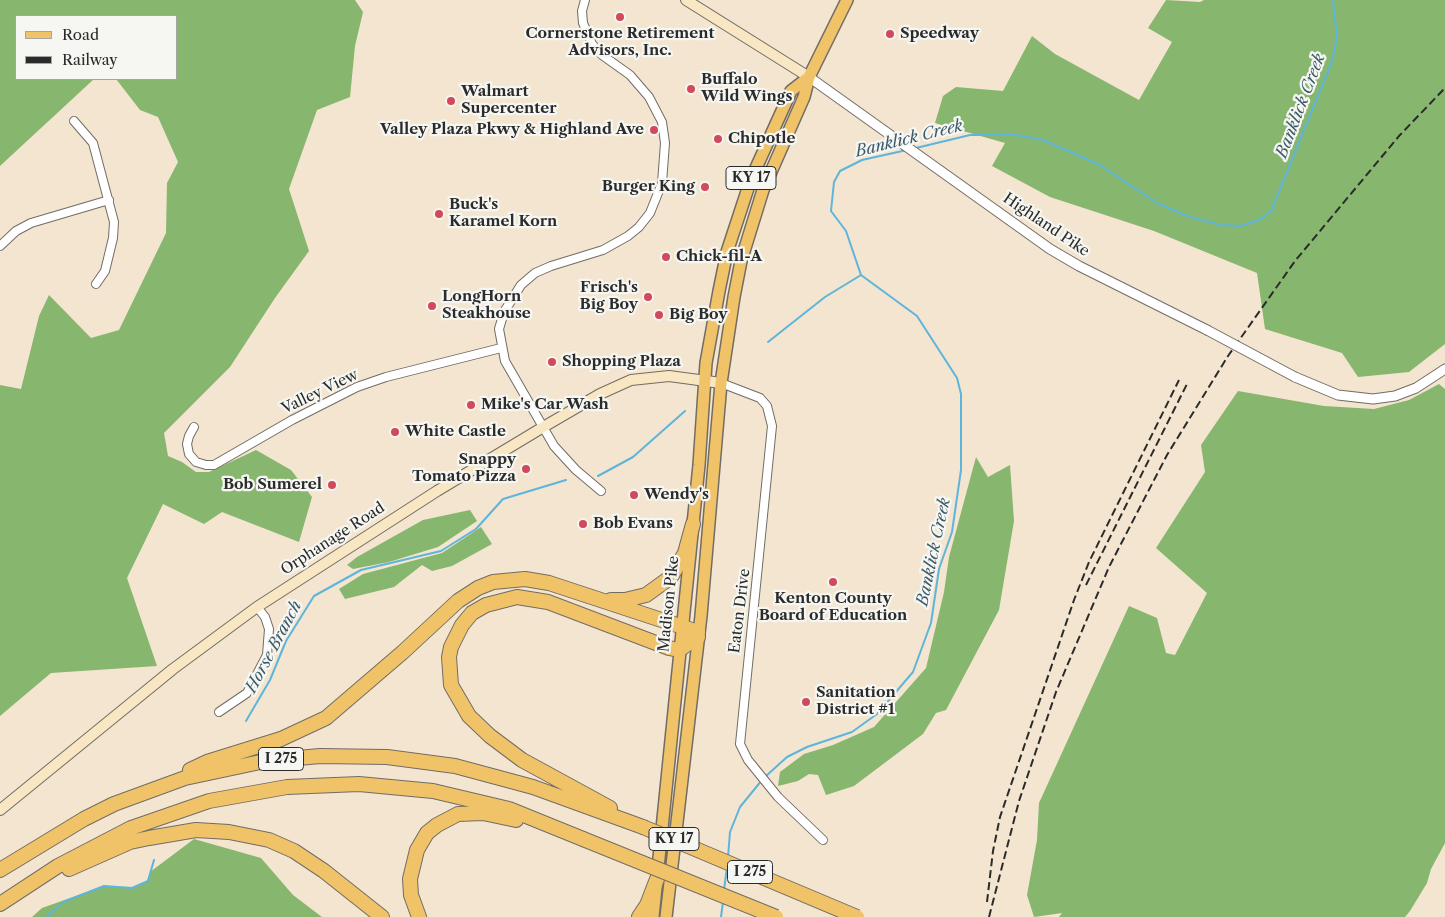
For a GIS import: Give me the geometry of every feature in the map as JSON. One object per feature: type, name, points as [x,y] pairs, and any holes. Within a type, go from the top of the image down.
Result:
[{"type":"highway","points":[[596,598],[613,600],[636,598],[660,587],[671,578],[680,564],[693,524]]},
{"type":"highway","points":[[114,804],[207,762],[281,739],[326,718],[351,698],[458,601],[478,588],[493,582],[525,579],[550,583],[683,627],[698,635],[679,650],[669,648],[533,598],[517,597],[486,604],[472,613],[462,625],[451,647],[449,657],[451,685],[469,716],[490,736],[522,760],[581,799]]},
{"type":"highway","name":"I 275","points":[[0,870],[60,832],[114,804],[185,778],[226,768],[284,759],[338,756],[387,757],[455,766],[581,799],[857,917]]},
{"type":"highway","name":"I 275","points":[[0,904],[90,848],[158,817],[209,801],[286,787],[359,784],[433,791],[509,809],[776,917]]},
{"type":"highway","points":[[419,917],[414,907],[410,887],[413,861],[422,841],[437,825],[458,814],[483,813],[554,827]]},
{"type":"highway","points":[[22,889],[130,842],[176,832],[214,830],[269,840],[294,851],[324,871],[382,917]]},
{"type":"highway","points":[[639,917],[647,905],[657,879]]},
{"type":"main road","name":"Highland Pike","points":[[686,0],[809,77]]},
{"type":"main road","name":"Madison Pike","points":[[666,917],[710,522],[721,384],[742,261],[764,190],[804,97],[809,77],[847,0]]},
{"type":"main road","name":"Madison Pike","points":[[653,917],[706,380],[719,291],[744,197],[791,91],[809,77]]},
{"type":"main road","name":"Orphanage Road","points":[[0,810],[173,669],[257,607],[437,491],[545,426],[600,394],[631,380],[670,376],[706,380],[721,384]]},
{"type":"street","points":[[585,0],[582,11],[582,23],[592,44],[602,55],[630,74],[649,97],[662,122],[666,143],[662,183],[650,212],[639,227],[628,236],[603,250],[551,266],[535,274],[522,285],[504,312],[500,329],[501,348],[505,361],[561,456],[601,491]]},
{"type":"street","name":"Highland Pike","points":[[809,77],[994,209],[1079,266],[1207,330],[1295,377],[1338,396],[1373,398],[1394,396],[1416,388],[1445,369]]},
{"type":"street","points":[[74,121],[92,143],[114,222],[113,238],[105,271],[96,284]]},
{"type":"street","points":[[0,246],[16,231],[31,223],[109,200]]},
{"type":"street","name":"Valley View","points":[[194,427],[187,444],[189,454],[196,462],[214,465],[292,420],[357,387],[386,377],[501,348]]},
{"type":"street","name":"Eaton Drive","points":[[721,384],[760,398],[767,406],[772,426],[740,723],[740,744],[748,760],[778,797],[823,840]]},
{"type":"street","points":[[219,712],[247,693],[267,655],[268,621],[257,607]]},
{"type":"green space","points":[[0,0],[355,0],[363,12],[355,46],[350,97],[317,110],[289,189],[309,251],[275,298],[230,367],[164,433],[168,456],[182,462],[196,472],[209,472],[256,450],[291,470],[312,497],[299,542],[222,512],[204,524],[163,504],[127,578],[157,666],[51,673],[0,716],[0,385],[21,389],[39,316],[49,295],[91,338],[119,330],[166,233],[167,183],[178,162],[158,117],[140,110],[117,80],[178,80],[178,15],[15,15],[15,80],[93,80],[0,166]]},
{"type":"green space","points":[[1166,0],[1200,2],[1204,0],[1445,0],[1445,344],[1409,372],[1358,377],[1342,353],[1265,329],[1257,273],[1154,231],[1050,197],[992,166],[1005,143],[935,123],[943,96],[956,87],[1003,91],[1032,36],[1055,54],[1139,100],[1172,42],[1148,28]]},
{"type":"green space","points":[[1439,384],[1445,389],[1445,843],[1431,869],[1427,883],[1410,911],[1405,917],[1059,917],[1062,913],[1034,917],[1027,895],[1037,840],[1039,803],[1129,606],[1157,618],[1166,653],[1175,655],[1207,593],[1156,548],[1205,472],[1201,445],[1238,391],[1324,406],[1374,409],[1409,400]]},
{"type":"green space","points":[[976,457],[988,477],[1010,465],[1014,521],[999,610],[946,710],[936,713],[923,734],[854,786],[826,795],[818,775],[809,774],[798,781],[778,786],[780,772],[804,754],[833,745],[874,727],[926,668],[944,592],[949,557]]},
{"type":"green space","points":[[470,510],[477,521],[438,547],[389,562],[353,569],[347,565],[357,557],[423,520]]},
{"type":"green space","points":[[481,527],[492,544],[452,566],[432,571],[422,565],[394,587],[345,599],[339,589],[363,574],[442,553]]},
{"type":"green space","points":[[194,839],[261,858],[293,895],[322,917],[32,917],[42,908],[104,886],[132,888],[147,881],[150,872]]},
{"type":"waterway","name":"Banklick Creek","points":[[916,148],[970,135],[1016,135],[1043,140],[1098,164],[1159,204],[1190,217],[1221,225],[1241,226],[1261,219],[1271,211],[1331,64],[1337,39],[1333,0]]},
{"type":"waterway","name":"Banklick Creek","points":[[766,776],[787,757],[807,747],[852,732],[877,714],[913,672],[931,623],[939,569],[952,532],[961,470],[961,394],[957,378],[917,316],[861,275],[846,231],[831,211],[834,182],[840,171],[862,160],[907,150]]},
{"type":"waterway","name":"Horse Branch","points":[[768,342],[825,297],[861,275]]},
{"type":"waterway","name":"Horse Branch","points":[[598,476],[633,457],[685,411]]},
{"type":"waterway","name":"Horse Branch","points":[[246,721],[270,680],[286,641],[314,596],[361,570],[441,551],[476,529],[503,499],[566,480]]},
{"type":"waterway","name":"Banklick Creek","points":[[728,857],[730,832],[740,807],[762,780]]},
{"type":"waterway","name":"Horse Branch","points":[[47,917],[63,902],[104,886],[132,888],[148,881],[154,860]]},
{"type":"waterway","name":"Banklick Creek","points":[[724,890],[727,867]]},
{"type":"waterway","name":"Banklick Creek","points":[[721,917],[723,902]]},
{"type":"railway","points":[[989,917],[1019,801],[1056,692],[1109,567],[1167,455],[1228,356],[1295,261],[1399,136],[1445,88]]},
{"type":"railway","points":[[987,902],[993,851],[1000,817],[1074,600],[1089,562],[1179,380]]},
{"type":"railway","points":[[1086,585],[1187,384]]},
{"type":"place","name":"Cornerstone Retirement Advisors, Inc.","points":[[620,17]]},
{"type":"place","name":"Speedway","points":[[890,34]]},
{"type":"place","name":"Buffalo Wild Wings","points":[[691,89]]},
{"type":"place","name":"Walmart Supercenter","points":[[451,101]]},
{"type":"place","name":"Valley Plaza Pkwy & Highland Ave","points":[[654,130]]},
{"type":"place","name":"Chipotle","points":[[718,139]]},
{"type":"place","name":"Burger King","points":[[705,187]]},
{"type":"place","name":"Buck's Karamel Korn","points":[[439,214]]},
{"type":"place","name":"Chick-fil-A","points":[[666,257]]},
{"type":"place","name":"Frisch's Big Boy","points":[[648,297]]},
{"type":"place","name":"LongHorn Steakhouse","points":[[432,306]]},
{"type":"place","name":"Big Boy","points":[[659,315]]},
{"type":"place","name":"Shopping Plaza","points":[[552,362]]},
{"type":"place","name":"Mike's Car Wash","points":[[471,405]]},
{"type":"place","name":"White Castle","points":[[395,432]]},
{"type":"place","name":"Snappy Tomato Pizza","points":[[526,469]]},
{"type":"place","name":"Bob Sumerel","points":[[332,485]]},
{"type":"place","name":"Wendy's","points":[[634,495]]},
{"type":"place","name":"Bob Evans","points":[[583,524]]},
{"type":"place","name":"Kenton County Board of Education","points":[[833,582]]},
{"type":"place","name":"Sanitation District #1","points":[[806,702]]}]
